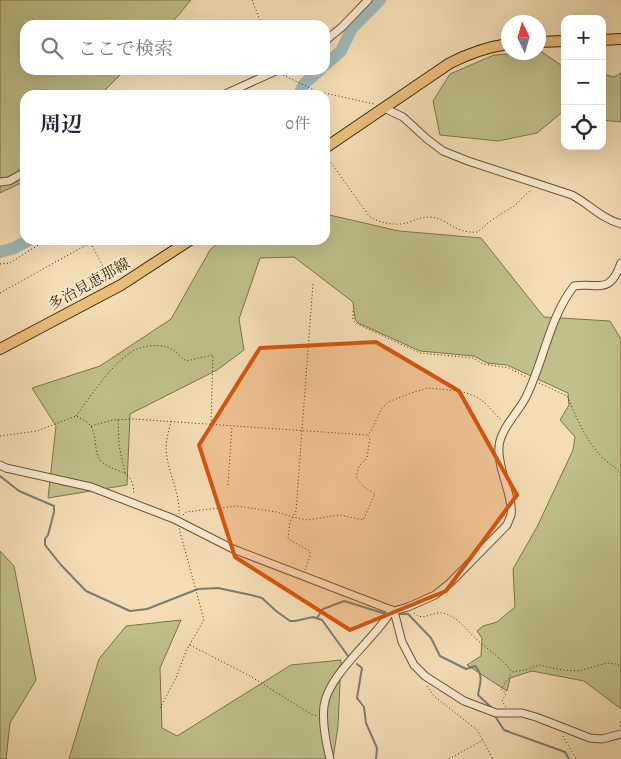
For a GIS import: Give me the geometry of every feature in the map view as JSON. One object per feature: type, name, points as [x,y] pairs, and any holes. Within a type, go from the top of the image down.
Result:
[{"type":"main road","points":[[606,40],[621,39]]},
{"type":"main road","points":[[546,42],[561,41]]},
{"type":"main road","points":[[330,145],[450,63],[470,52],[501,45]]},
{"type":"main road","name":"多治見恵那線","points":[[0,349],[121,285],[182,245]]},
{"type":"street","points":[[330,36],[342,27],[368,0]]},
{"type":"street","points":[[234,90],[267,75]]},
{"type":"street","points":[[384,108],[404,117],[427,140],[443,151],[572,195],[599,214],[621,224]]},
{"type":"street","points":[[0,182],[9,181],[20,175]]},
{"type":"street","points":[[0,465],[91,488],[179,521],[233,549],[393,610],[408,607],[435,595],[450,583],[507,525],[511,514],[510,501],[499,460],[499,445],[507,426],[525,400],[563,300],[574,286],[606,285],[614,278],[621,263]]},
{"type":"street","points":[[393,610],[402,642],[414,665],[425,676],[464,701],[492,712],[522,714],[556,724],[590,738],[602,739],[621,734]]},
{"type":"street","points":[[330,759],[323,717],[328,691],[334,680],[385,622],[393,610]]},
{"type":"path","points":[[252,0],[260,20]]},
{"type":"path","points":[[285,75],[293,81],[314,90]]},
{"type":"path","points":[[330,94],[366,101],[384,108]]},
{"type":"path","points":[[330,161],[369,216],[373,219],[396,224],[432,217],[461,231],[478,232],[491,220],[516,204],[526,193],[545,187]]},
{"type":"path","points":[[0,264],[10,263],[38,245]]},
{"type":"path","points":[[0,293],[86,245]]},
{"type":"path","points":[[92,245],[106,272],[121,285]]},
{"type":"path","points":[[303,575],[310,551],[288,539],[290,522],[296,511],[313,282]]},
{"type":"path","points":[[353,311],[353,320],[357,324],[420,353],[473,358],[483,364],[509,368],[558,390],[567,396],[576,418],[592,446],[621,473]]},
{"type":"path","points":[[0,436],[37,431],[76,416],[95,389],[133,350],[152,346],[168,347],[186,362],[214,355],[211,424]]},
{"type":"path","points":[[91,426],[133,419],[367,434],[371,431],[382,408],[388,402],[428,388],[460,391],[475,396],[484,402],[507,426]]},
{"type":"path","points":[[76,416],[91,426],[97,446],[97,456],[102,462],[125,473]]},
{"type":"path","points":[[118,420],[119,444],[125,473],[134,487],[134,504]]},
{"type":"path","points":[[160,708],[176,678],[189,644],[204,620],[198,594],[186,560],[179,528],[180,501],[171,477],[166,446],[171,421]]},
{"type":"path","points":[[228,485],[232,425]]},
{"type":"path","points":[[179,521],[186,512],[236,506],[277,512],[307,520],[340,515],[362,520],[375,494],[365,488],[356,478],[359,466],[367,458],[370,438],[367,434]]},
{"type":"path","points":[[408,607],[417,616],[423,618],[434,613],[443,612],[451,616],[480,643],[498,656],[512,672]]},
{"type":"path","points":[[189,644],[250,676],[311,714],[323,717]]},
{"type":"path","points":[[504,713],[507,706],[502,701],[506,694],[501,689],[512,672],[539,665],[562,670],[580,670],[607,663],[621,666]]},
{"type":"path","points":[[427,686],[434,696],[478,730],[493,759]]},
{"type":"path","points":[[556,724],[576,759]]},
{"type":"path","points":[[449,759],[483,740]]},
{"type":"highlighted area","points":[[376,342],[459,391],[517,495],[446,591],[350,630],[235,557],[199,445],[260,348]]},
{"type":"green space","points":[[0,0],[191,0],[174,20],[20,20],[20,75],[120,75],[105,90],[20,90],[20,183],[0,193]]},
{"type":"green space","points":[[494,55],[501,55],[501,60],[546,60],[546,55],[561,65],[561,113],[537,133],[498,141],[440,135],[433,101],[450,74]]},
{"type":"green space","points":[[621,73],[621,122],[606,120],[606,75],[614,77]]},
{"type":"green space","points":[[330,215],[399,231],[481,238],[544,317],[610,321],[621,339],[621,709],[584,681],[532,671],[510,678],[507,691],[467,665],[481,656],[482,638],[477,631],[483,626],[497,622],[515,607],[513,569],[537,527],[573,450],[575,437],[560,420],[569,405],[568,393],[507,365],[487,363],[474,356],[420,351],[358,323],[355,319],[353,302],[294,257],[260,258],[239,319],[244,350],[217,370],[130,414],[127,485],[48,498],[56,426],[32,388],[100,366],[171,319],[210,250],[216,245],[330,245]]},
{"type":"green space","points":[[0,551],[14,566],[36,680],[10,723],[6,759],[0,759]]},
{"type":"green space","points":[[181,620],[160,668],[162,728],[177,736],[291,665],[341,660],[338,726],[333,759],[69,759],[99,659],[126,626]]},
{"type":"waterway","points":[[330,61],[341,51],[352,28],[380,0]]},
{"type":"waterway","points":[[301,90],[304,84],[314,75]]},
{"type":"waterway","points":[[0,252],[20,245]]},
{"type":"waterway","points":[[0,476],[19,491],[54,506],[45,545],[86,591],[130,611],[147,609],[198,589],[218,588],[251,595],[262,598],[290,621],[313,617],[322,620],[348,656]]},
{"type":"waterway","points":[[317,618],[323,609],[344,601],[386,614]]},
{"type":"waterway","points":[[396,614],[408,614],[431,638],[440,656],[466,669],[475,666],[480,673],[478,695],[493,709]]},
{"type":"waterway","points":[[357,664],[362,668],[357,698],[364,707],[366,723],[377,748],[376,759]]},
{"type":"waterway","points":[[495,716],[504,730],[565,752],[569,759]]}]
